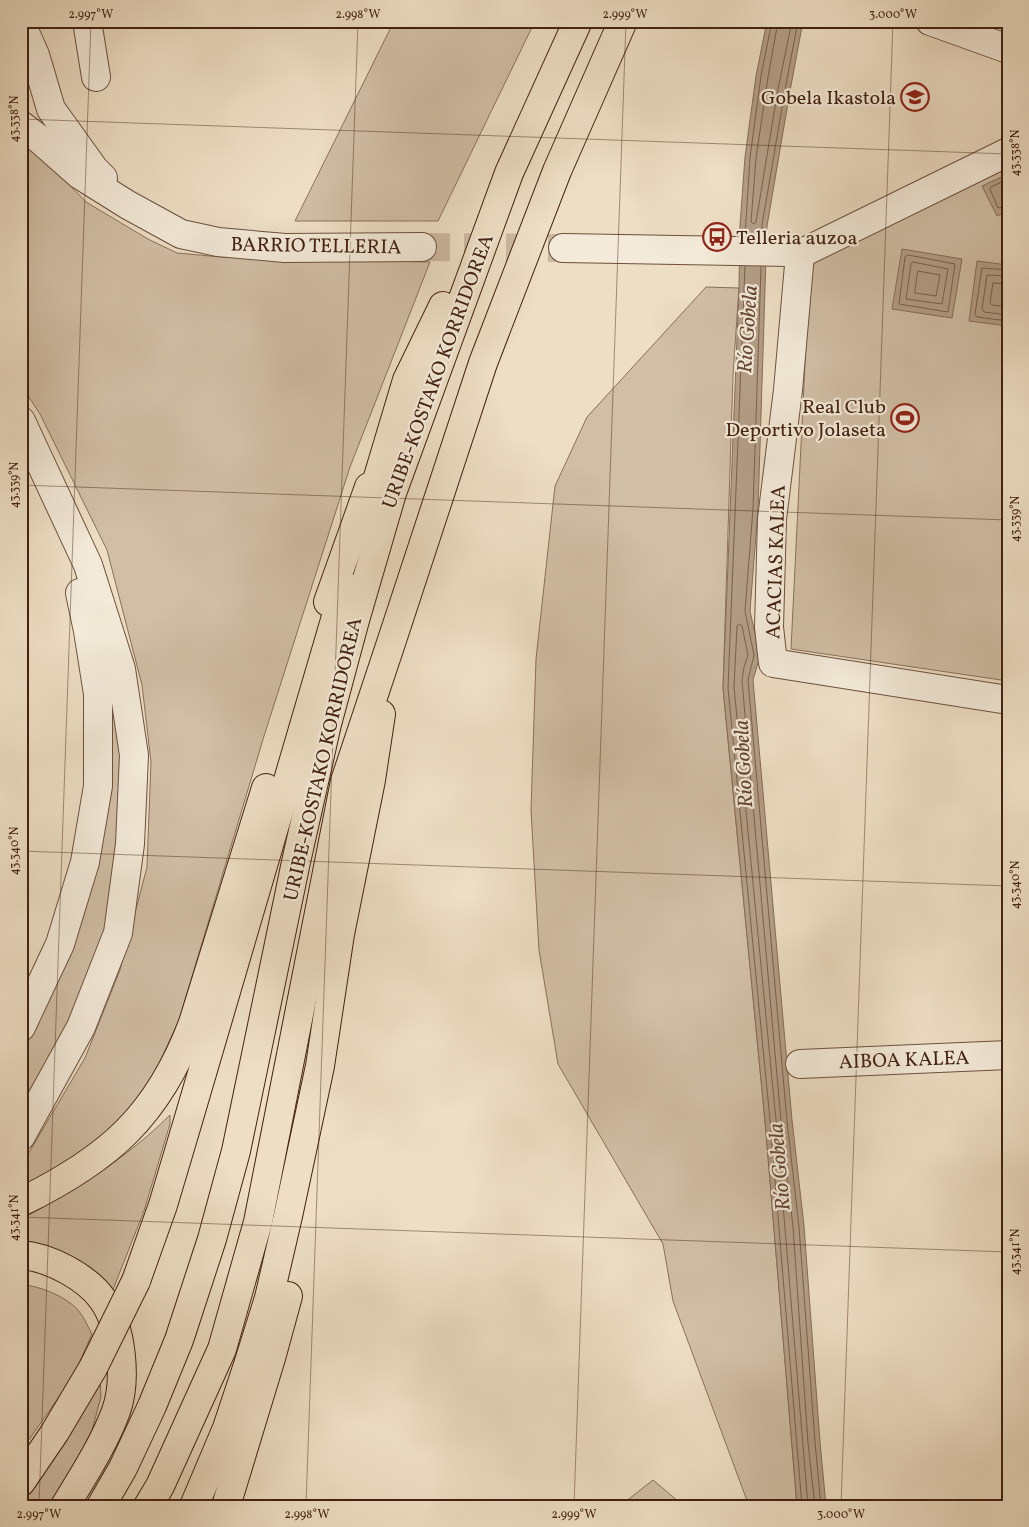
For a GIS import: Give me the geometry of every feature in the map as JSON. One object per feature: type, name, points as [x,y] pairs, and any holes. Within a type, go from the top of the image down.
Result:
[{"type":"highway","name":"URIBE-KOSTAKO KORRIDOREA","points":[[100,1506],[123,1468],[156,1398],[180,1340],[212,1239],[236,1151],[326,724],[354,620],[392,493],[509,173],[578,21]]},
{"type":"highway","name":"URIBE-KOSTAKO KORRIDOREA","points":[[148,1506],[160,1486],[222,1349],[258,1222],[345,780],[483,363],[558,172],[623,21]]},
{"type":"highway","points":[[21,1202],[56,1184],[112,1146],[135,1124],[155,1100],[182,1053],[194,1024],[287,716],[407,380],[509,173]]},
{"type":"highway","points":[[21,1482],[55,1432],[93,1368],[136,1281],[185,1130],[307,710],[407,380]]},
{"type":"highway","points":[[194,1506],[227,1428],[248,1365],[269,1298],[288,1216],[320,1066],[340,934],[371,780],[391,644]]},
{"type":"highway","points":[[226,1506],[271,1358],[302,1236],[312,1181],[320,1066]]},
{"type":"highway","points":[[21,1255],[53,1264],[73,1273],[94,1290],[104,1301],[113,1321],[120,1346],[122,1389],[116,1411],[90,1463],[65,1506]]},
{"type":"street","points":[[87,21],[96,77]]},
{"type":"street","points":[[930,21],[1008,49]]},
{"type":"street","points":[[22,29],[35,55],[51,109],[94,169],[128,205]]},
{"type":"street","points":[[21,125],[80,175],[128,205]]},
{"type":"street","points":[[563,248],[794,253],[1008,152]]},
{"type":"street","name":"BARRIO TELLERIA","points":[[128,205],[181,234],[218,242],[285,248],[422,247]]},
{"type":"street","name":"ACACIAS KALEA","points":[[794,253],[788,390],[772,519],[770,627],[773,663],[1008,700]]},
{"type":"street","points":[[21,421],[88,566],[121,669],[134,754],[130,844],[118,933],[81,1027],[21,1136]]},
{"type":"street","points":[[21,451],[61,535],[79,588],[98,694],[98,786],[85,862],[60,944],[21,1027]]},
{"type":"street","name":"AIBOA KALEA","points":[[800,1064],[1008,1055]]},
{"type":"shaded area","points":[[394,21],[535,21],[438,221],[295,221]]},
{"type":"shaded area","points":[[21,141],[43,158],[86,202],[148,239],[177,253],[221,257],[430,262],[350,467],[264,736],[179,1020],[149,1085],[118,1126],[69,1162],[21,1188],[21,1166],[85,1058],[120,970],[147,867],[151,762],[142,685],[107,550],[40,414],[21,385]]},
{"type":"shaded area","name":"Real Club Deportivo Jolaseta","points":[[1008,167],[1008,681],[791,649],[810,262]]},
{"type":"shaded area","points":[[706,287],[739,288],[733,375],[723,688],[765,1121],[797,1506],[749,1506],[673,1301],[663,1244],[558,1064],[539,950],[531,810],[536,659],[555,486],[587,417]]},
{"type":"shaded area","points":[[110,684],[125,761],[110,928],[66,1035],[21,1115],[21,1047],[41,1014],[81,924],[93,884],[107,803]]},
{"type":"shaded area","points":[[170,1115],[170,1124],[144,1211],[110,1297],[21,1249],[21,1219],[99,1173],[136,1145]]},
{"type":"shaded area","points":[[21,1284],[36,1287],[66,1300],[80,1313],[92,1334],[73,1377],[21,1451]]},
{"type":"shaded area","points":[[100,1376],[101,1397],[88,1445],[54,1506],[21,1506],[21,1497],[48,1462]]},
{"type":"shaded area","points":[[653,1480],[684,1506],[620,1506]]},
{"type":"water","name":"Río Gobela","points":[[767,21],[803,21],[767,226],[758,509],[750,611],[760,656],[753,680],[792,1120],[804,1226],[826,1506],[797,1506],[765,1121],[723,688],[740,225],[745,157],[756,76]]},
{"type":"water","points":[[1008,174],[1008,211],[997,216],[982,186]]},
{"type":"water","points":[[902,249],[962,259],[952,318],[892,309]]},
{"type":"water","points":[[977,261],[1008,265],[1008,326],[969,321]]},
{"type":"tunnel","points":[[422,247],[563,248]]},
{"type":"place","name":"Gobela Ikastola","points":[[915,97]]},
{"type":"place","name":"Telleria auzoa","points":[[717,237]]},
{"type":"place","name":"Real Club Deportivo Jolaseta","points":[[905,418]]}]
